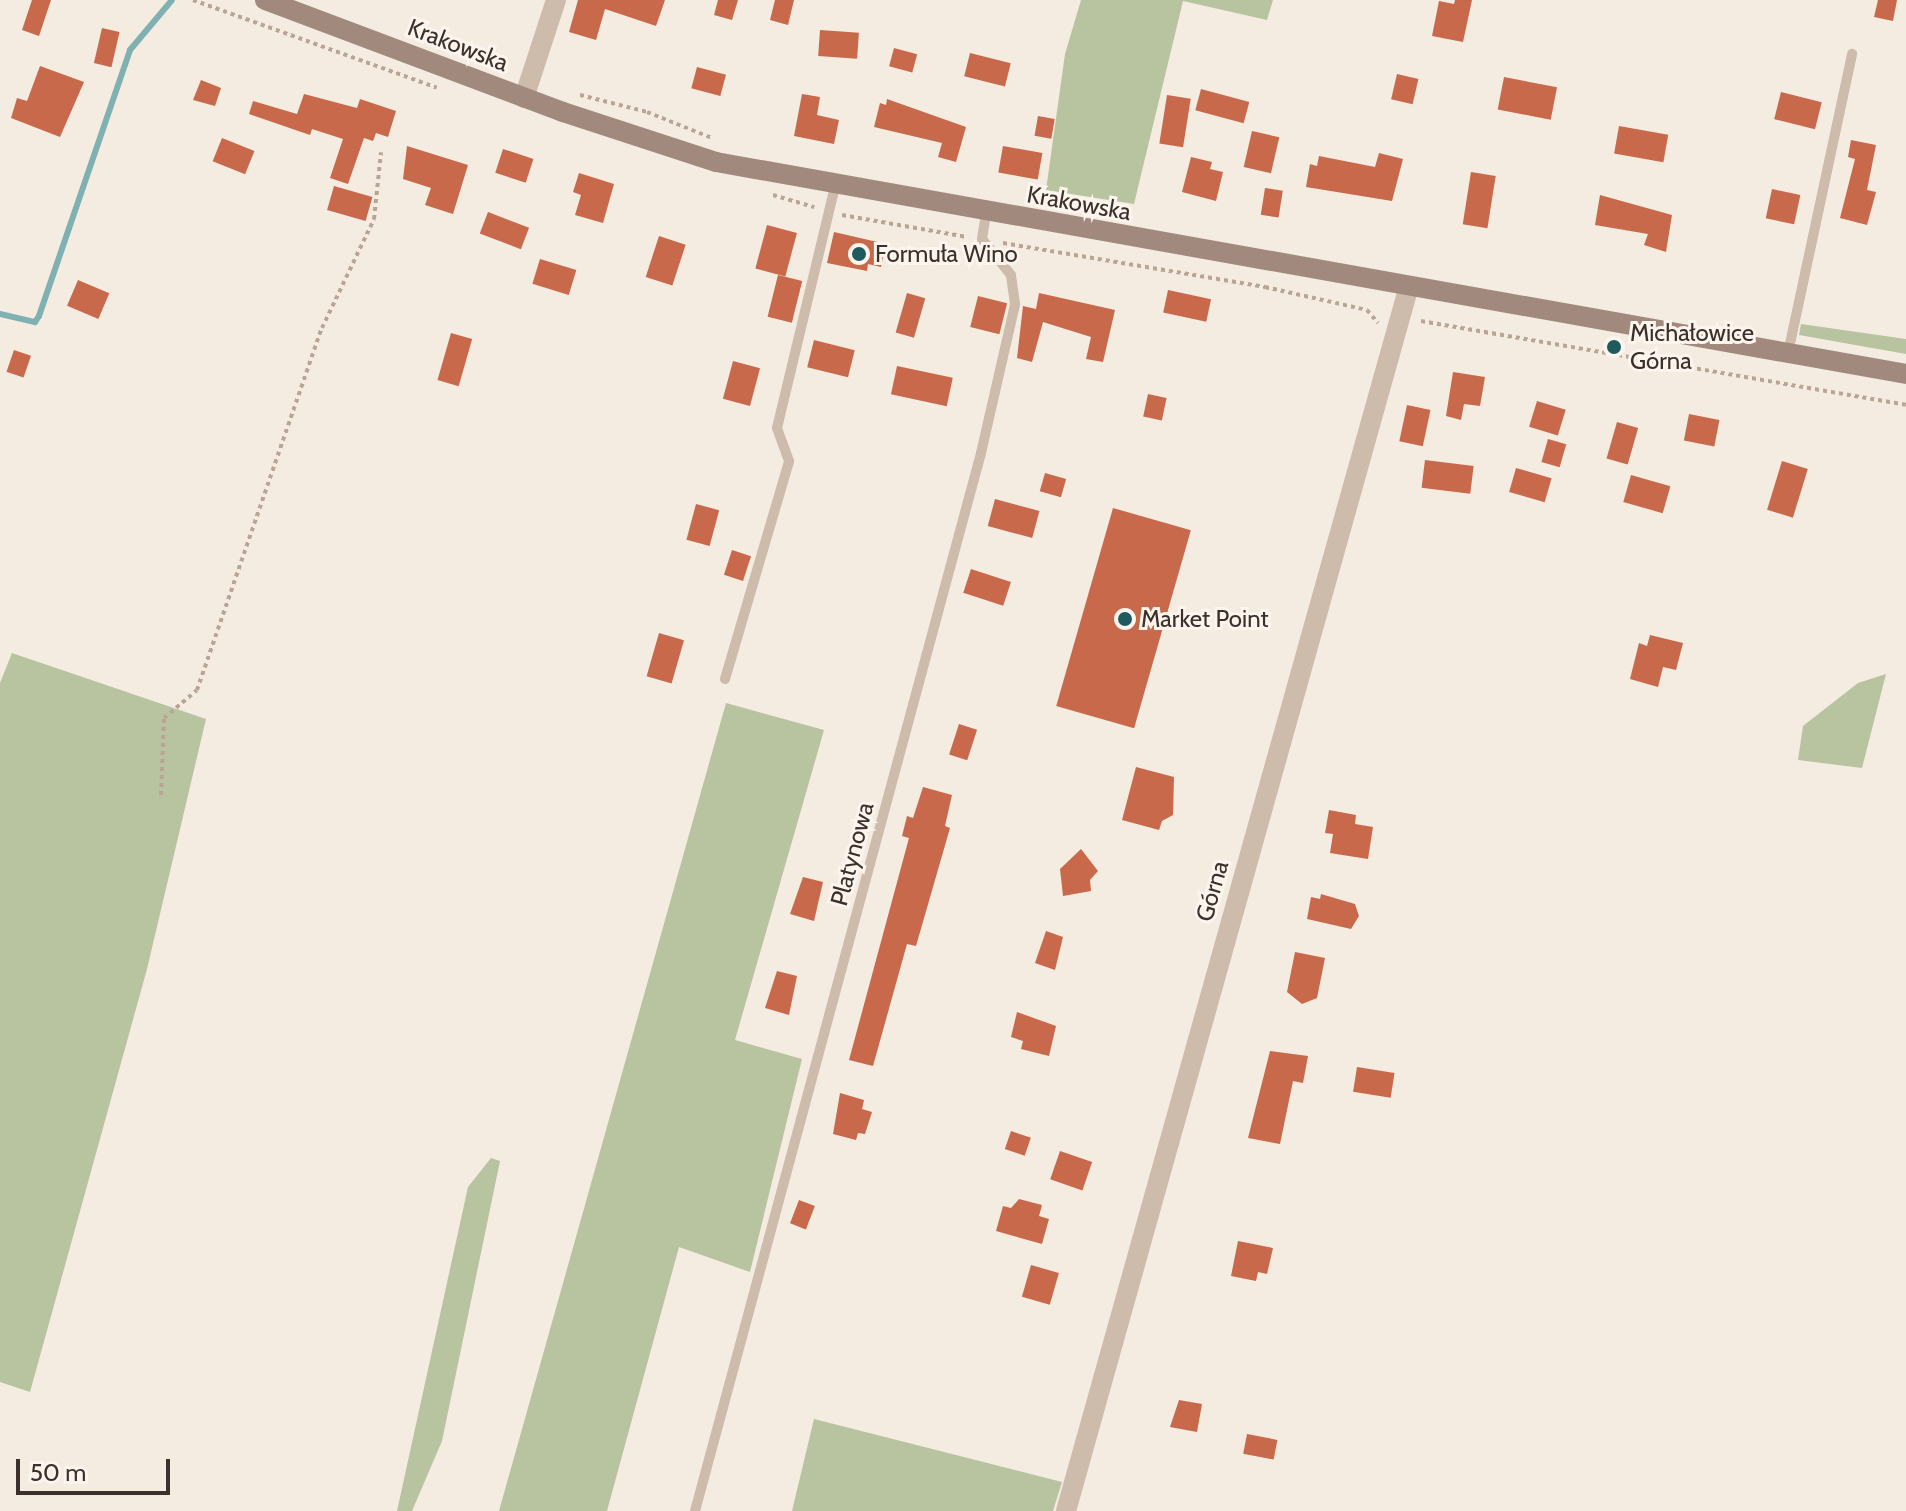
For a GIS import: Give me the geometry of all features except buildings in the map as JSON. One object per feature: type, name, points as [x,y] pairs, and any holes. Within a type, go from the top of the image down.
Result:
[{"type":"main road","name":"Krakowska","points":[[265,0],[524,98],[696,156],[835,186],[1906,374]]},
{"type":"street","points":[[524,98],[556,0]]},
{"type":"street","name":"Górna","points":[[1066,1511],[1409,286]]},
{"type":"lane","points":[[1788,353],[1852,54]]},
{"type":"lane","points":[[725,679],[789,461],[777,428],[835,186]]},
{"type":"lane","name":"Platynowa","points":[[695,1511],[981,453],[1012,319],[1011,275],[982,239],[986,213]]},
{"type":"path","points":[[574,95],[647,112],[727,143]]},
{"type":"path","points":[[161,795],[164,718],[197,690],[322,328],[374,219],[381,152]]},
{"type":"green space","points":[[1081,0],[1273,0],[1267,20],[1183,1],[1134,204],[1046,190],[1065,54]]},
{"type":"green space","points":[[1801,324],[1906,339],[1906,354],[1799,335]]},
{"type":"green space","points":[[12,653],[206,719],[147,969],[30,1392],[0,1382],[0,683]]},
{"type":"green space","points":[[1886,674],[1862,768],[1798,760],[1803,726],[1858,683]]},
{"type":"green space","points":[[726,703],[824,730],[735,1040],[802,1059],[750,1272],[679,1247],[607,1511],[499,1511]]},
{"type":"green space","points":[[491,1158],[500,1161],[442,1441],[412,1511],[397,1511],[468,1187]]},
{"type":"green space","points":[[814,1419],[1062,1482],[1053,1511],[792,1511]]},
{"type":"waterway","points":[[0,314],[35,322],[39,316],[130,50],[172,0]]},
{"type":"place","name":"Formuła Wino","points":[[859,254]]},
{"type":"place","name":"Michałowice Górna","points":[[1614,347]]},
{"type":"place","name":"Market Point","points":[[1125,619]]}]
